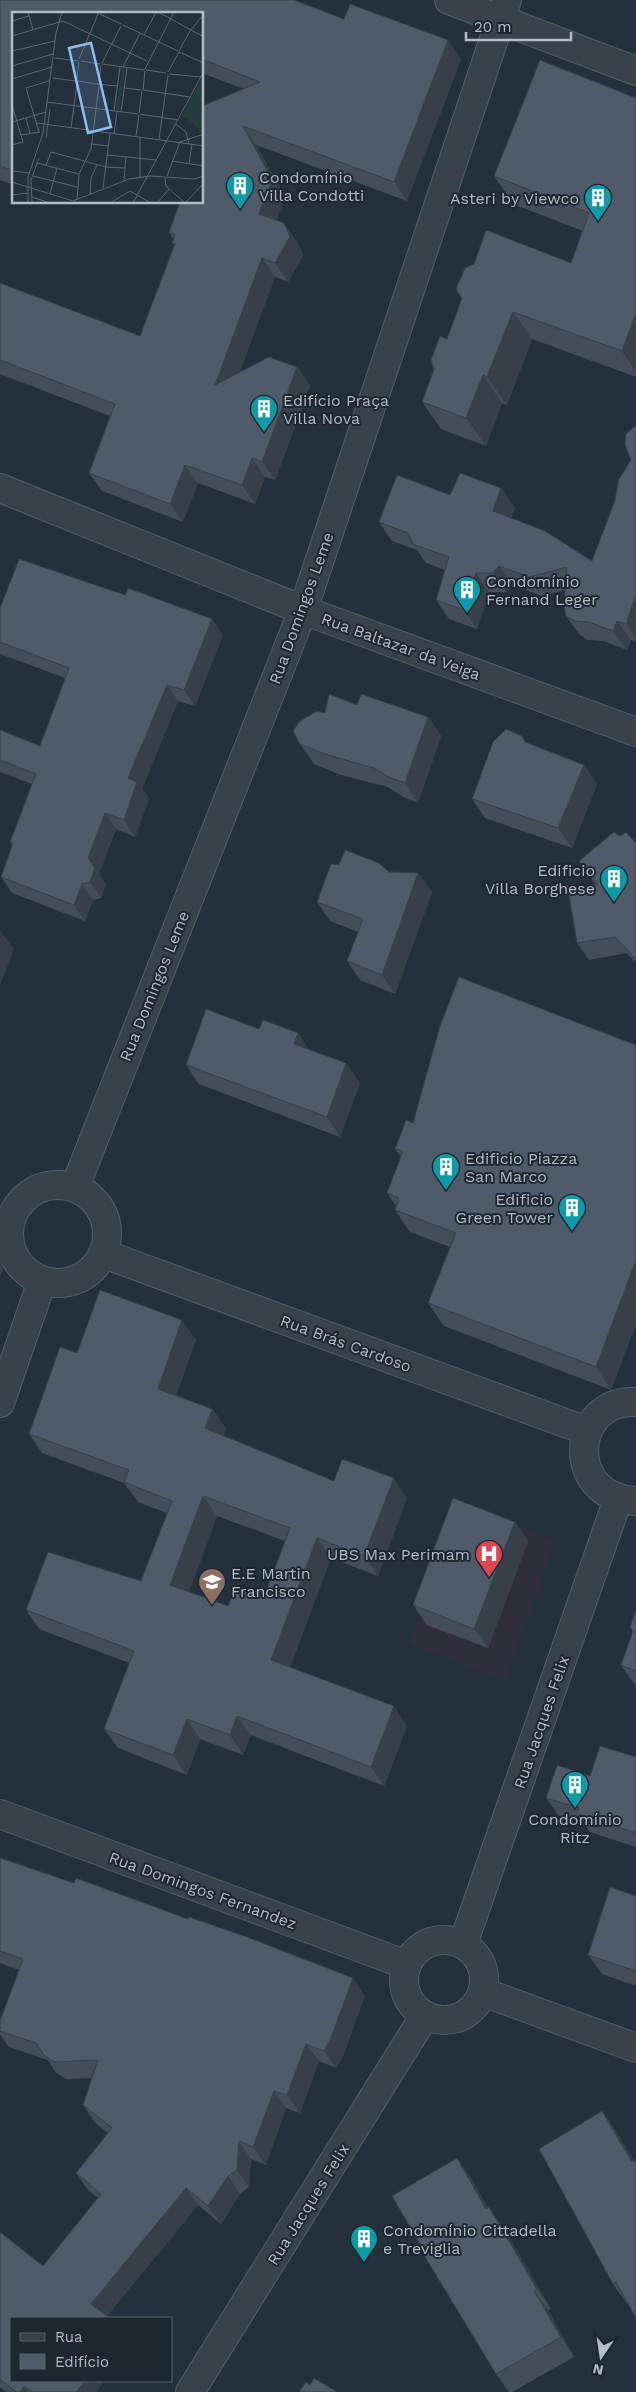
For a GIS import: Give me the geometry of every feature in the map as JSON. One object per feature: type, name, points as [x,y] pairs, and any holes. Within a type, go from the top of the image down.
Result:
[{"type":"street","points":[[449,0],[504,10],[636,71]]},
{"type":"street","name":"Rua Domingos Leme","points":[[75,1187],[303,610],[504,10]]},
{"type":"street","name":"Rua Baltazar da Veiga","points":[[0,488],[303,610],[636,732]]},
{"type":"street","points":[[55,1185],[75,1187],[91,1197],[103,1212],[108,1231],[104,1254],[96,1268],[80,1279],[61,1284],[42,1281],[25,1272],[13,1256],[5,1218],[36,1189],[55,1185]]},
{"type":"street","name":"Rua Brás Cardoso","points":[[104,1254],[587,1431]]},
{"type":"street","points":[[0,1402],[42,1281]]},
{"type":"street","points":[[627,1500],[603,1492],[591,1479],[584,1464],[583,1448],[587,1431],[595,1419],[606,1410],[619,1404],[636,1402]]},
{"type":"street","name":"Rua Jacques Felix","points":[[463,1944],[627,1500]]},
{"type":"street","name":"Rua Domingos Fernandez","points":[[0,1814],[407,1965]]},
{"type":"street","points":[[436,1940],[450,1940],[463,1944],[479,1959],[485,1981],[483,1992],[470,2011],[460,2017],[436,2019],[425,2015],[416,2008],[409,1998],[404,1976],[407,1965],[413,1954],[424,1945],[436,1940]]},
{"type":"street","points":[[483,1992],[636,2048]]},
{"type":"street","name":"Rua Jacques Felix","points":[[190,2392],[425,2015]]},
{"type":"shaded area","name":"UBS Max Perimam","points":[[462,1506],[556,1541],[505,1681],[410,1644]]},
{"type":"building","points":[[0,0],[294,0],[344,19],[350,4],[448,40],[394,182],[243,126],[272,179],[259,214],[284,223],[290,237],[275,263],[262,258],[215,385],[269,357],[297,367],[262,462],[252,458],[242,485],[185,465],[170,504],[89,473],[115,404],[0,360],[0,283],[140,336],[175,244],[172,243],[175,235],[169,232],[179,204],[204,204],[204,105],[260,82],[204,60],[204,12],[12,12],[12,170],[0,166]]},
{"type":"building","points":[[540,60],[636,98],[636,313],[622,351],[513,312],[487,377],[483,375],[466,418],[422,402],[434,369],[431,360],[440,336],[447,339],[462,298],[456,289],[465,268],[474,264],[486,230],[571,263],[589,213],[494,176]]},
{"type":"building","points":[[635,426],[636,595],[626,624],[617,621],[613,631],[589,622],[575,621],[566,616],[564,606],[567,567],[529,577],[499,566],[493,573],[476,573],[464,610],[436,600],[449,557],[413,544],[408,533],[379,522],[397,475],[450,495],[460,473],[501,488],[493,511],[545,531],[592,561],[615,500],[619,479],[631,460],[625,445],[626,434]]},
{"type":"building","points":[[19,559],[125,595],[128,588],[212,619],[184,690],[167,685],[128,778],[137,782],[124,820],[105,813],[88,858],[95,868],[90,882],[82,884],[74,905],[1,877],[13,843],[10,842],[36,774],[0,760],[0,730],[40,746],[69,668],[0,642],[0,608]]},
{"type":"building","points":[[329,694],[357,705],[361,694],[428,717],[405,783],[389,777],[374,768],[328,755],[300,744],[293,731],[300,721],[317,711],[325,713]]},
{"type":"building","points":[[506,729],[522,736],[525,742],[584,765],[558,828],[472,799],[493,742]]},
{"type":"building","name":"Edificio Villa Borghese","points":[[614,832],[620,836],[626,832],[636,843],[636,959],[615,937],[577,943],[568,889],[598,884],[579,861]]},
{"type":"building","points":[[345,850],[379,863],[389,872],[418,873],[382,975],[347,961],[363,919],[317,902],[331,864],[339,865]]},
{"type":"building","points":[[459,977],[636,1045],[636,1260],[596,1367],[428,1303],[456,1233],[395,1210],[399,1198],[387,1193],[403,1151],[395,1149],[406,1120],[413,1123],[440,1026]]},
{"type":"building","points":[[206,1009],[259,1029],[263,1020],[298,1033],[294,1044],[346,1063],[327,1117],[186,1065]]},
{"type":"building","points":[[100,1290],[182,1320],[158,1389],[212,1409],[205,1428],[334,1481],[342,1459],[394,1478],[364,1556],[317,1538],[271,1660],[394,1706],[371,1767],[237,1716],[230,1735],[187,1719],[173,1755],[104,1729],[134,1651],[26,1610],[48,1552],[141,1581],[172,1501],[124,1482],[129,1470],[29,1434],[60,1347],[77,1353]],"holes":[[[203,1496],[290,1528],[264,1597],[236,1586],[228,1606],[170,1585]]]},
{"type":"building","points":[[453,1498],[515,1522],[474,1629],[413,1605]]},
{"type":"building","points":[[636,1610],[636,1671],[621,1665],[633,1631],[630,1627]]},
{"type":"building","points":[[600,1746],[636,1757],[636,1833],[577,1813],[579,1808],[546,1798],[557,1765],[590,1776]]},
{"type":"building","points":[[0,1858],[74,1883],[76,1878],[188,1919],[189,1917],[247,1937],[353,1978],[331,2038],[324,2051],[306,2044],[287,2095],[274,2091],[253,2147],[239,2141],[237,2170],[228,2176],[208,2206],[186,2188],[91,2304],[109,2317],[10,2317],[10,2382],[84,2382],[76,2392],[32,2392],[24,2386],[20,2392],[16,2392],[0,2379],[0,2232],[43,2266],[101,2194],[76,2173],[112,2128],[83,2105],[98,2060],[54,2062],[44,2055],[36,2043],[0,2031],[0,2021],[23,1959],[0,1951]]},
{"type":"building","points":[[610,1887],[636,1896],[636,1971],[588,1955]]},
{"type":"building","points":[[602,2111],[632,2162],[636,2162],[636,2318],[616,2282],[613,2284],[539,2149]]},
{"type":"building","points":[[457,2158],[486,2209],[489,2207],[537,2289],[534,2291],[561,2337],[496,2374],[419,2247],[423,2249],[392,2196]]},
{"type":"building","points":[[314,2378],[337,2392],[299,2392],[306,2382],[310,2385]]},
{"type":"place","name":"Condomínio Villa Condotti","points":[[240,210]]},
{"type":"place","name":"Asteri by Viewco","points":[[598,222]]},
{"type":"place","name":"Edifício Praça Villa Nova","points":[[264,433]]},
{"type":"place","name":"Condomínio Fernand Leger","points":[[467,614]]},
{"type":"place","name":"Edificio Villa Borghese","points":[[614,903]]},
{"type":"place","name":"Edificio Piazza San Marco","points":[[446,1191]]},
{"type":"place","name":"Edificio Green Tower","points":[[572,1232]]},
{"type":"place","name":"UBS Max Perimam","points":[[489,1578]]},
{"type":"place","name":"E.E Martin Francisco","points":[[212,1606]]},
{"type":"place","name":"Condomínio Ritz","points":[[575,1809]]},
{"type":"place","name":"Condomínio Cittadella e Treviglia","points":[[364,2263]]}]
